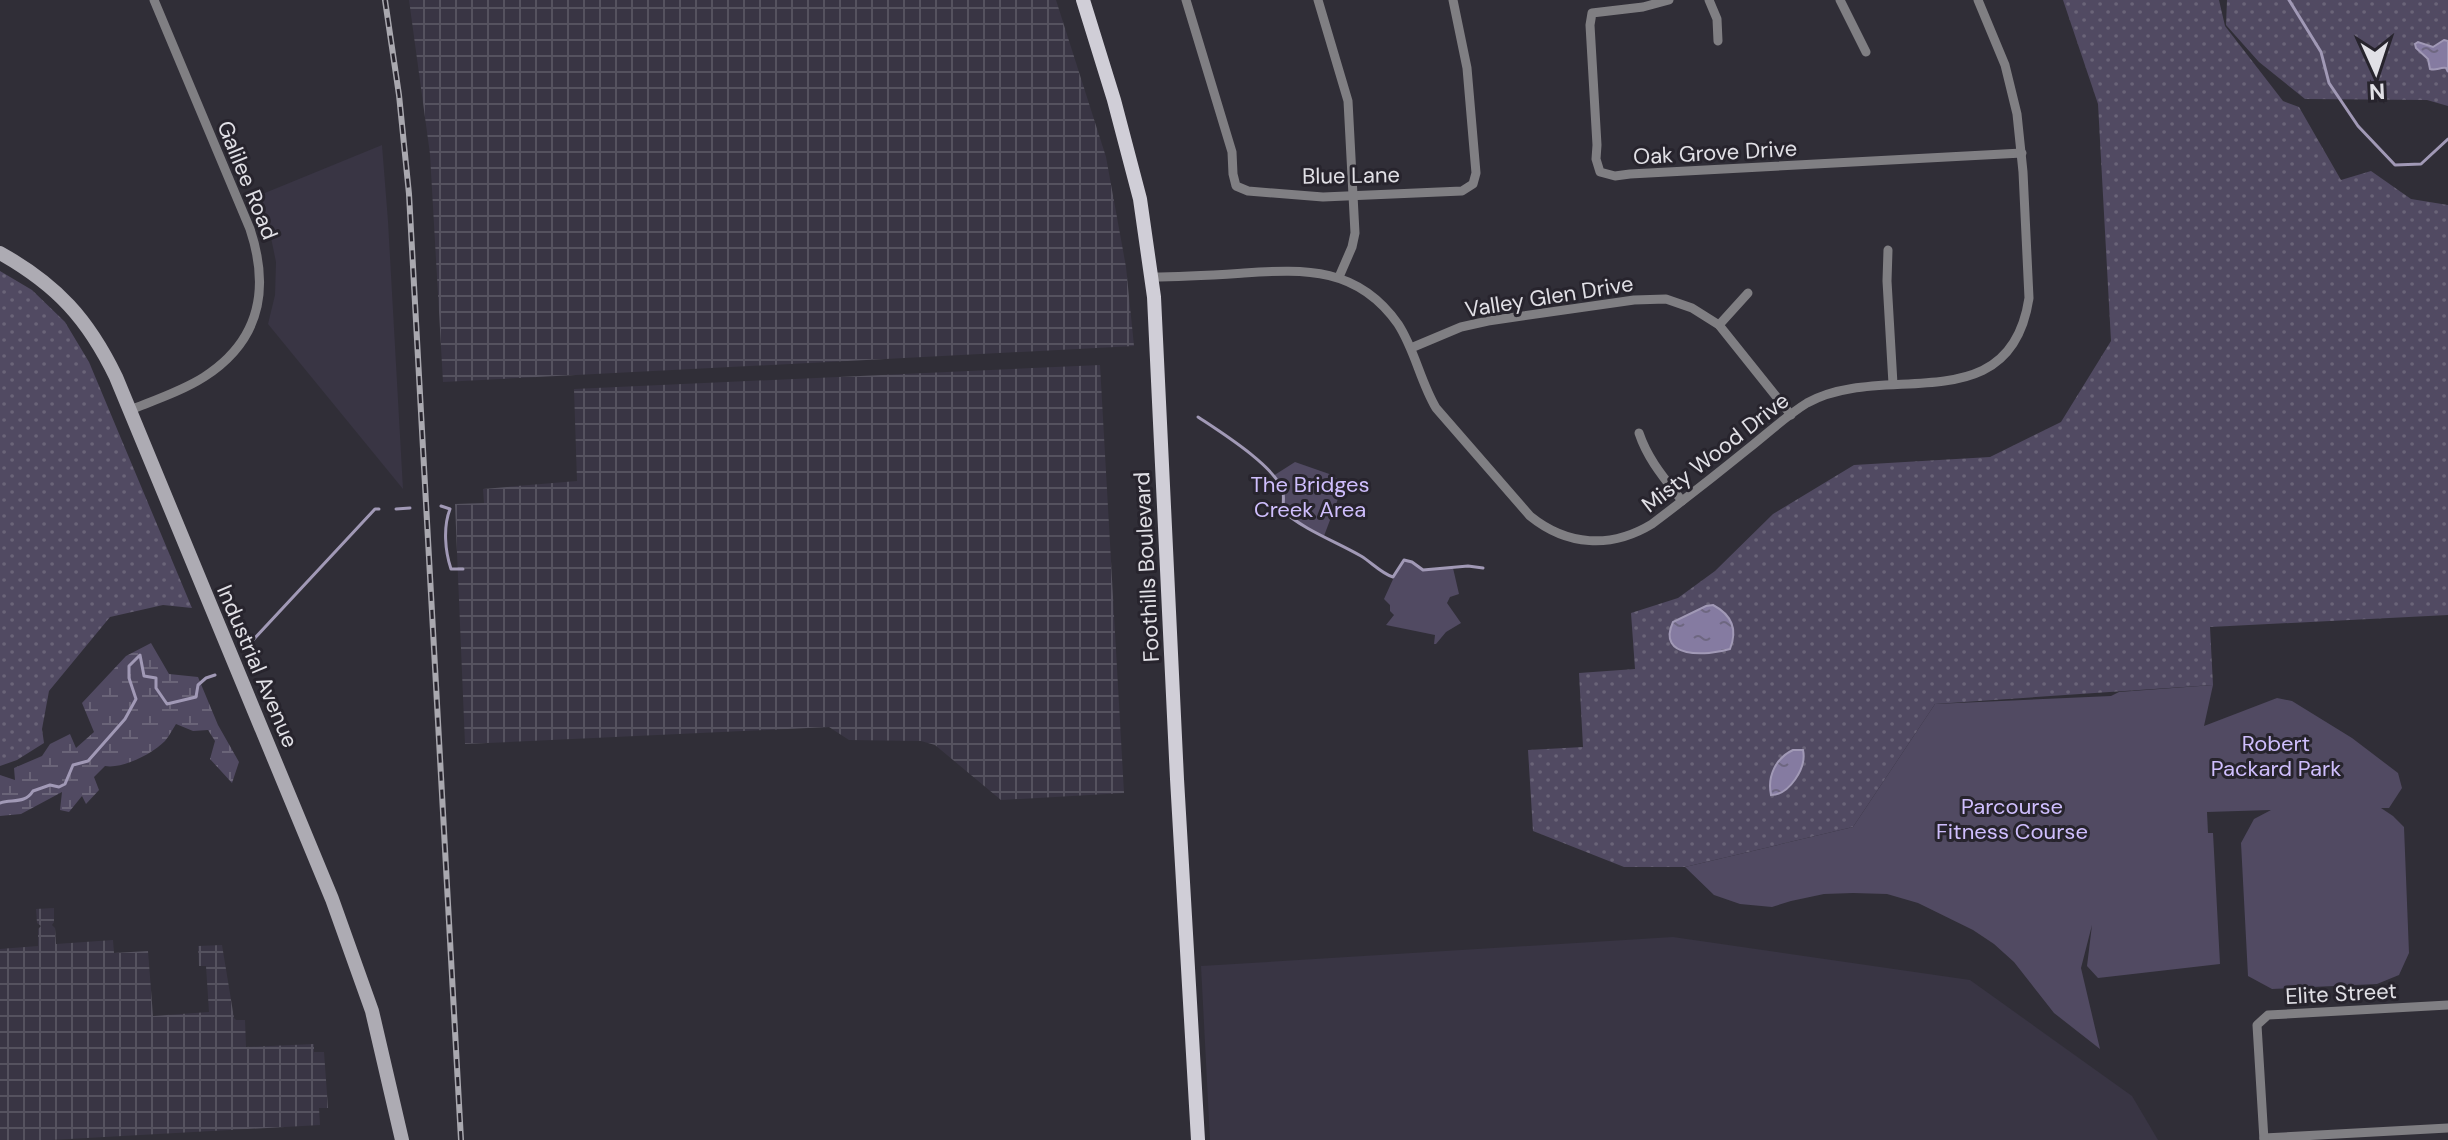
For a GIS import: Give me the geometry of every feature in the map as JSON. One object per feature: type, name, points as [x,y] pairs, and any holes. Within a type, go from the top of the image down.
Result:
[{"type":"main road","name":"Foothills Boulevard","points":[[1083,0],[1140,199],[1152,277],[1198,1140]]},
{"type":"street","name":"Galilee Road","points":[[130,410],[205,377],[231,355],[251,325],[261,279],[260,262],[250,229],[154,0]]},
{"type":"street","name":"Blue Lane","points":[[1186,0],[1232,152],[1236,186],[1248,191],[1323,197],[1462,191],[1473,184],[1476,173],[1469,82],[1453,0]]},
{"type":"street","points":[[1318,0],[1348,101],[1355,233],[1339,277]]},
{"type":"street","name":"Oak Grove Drive","points":[[1669,0],[1643,7],[1592,13],[1596,159],[1600,172],[1615,176],[2022,153]]},
{"type":"street","points":[[1709,0],[1717,19],[1718,41]]},
{"type":"street","points":[[1840,0],[1866,52]]},
{"type":"street","name":"Misty Wood Drive","points":[[1152,277],[1304,270],[1339,277],[1380,303],[1397,323],[1436,408],[1521,507],[1549,529],[1583,541],[1619,539],[1652,524],[1807,404],[1834,392],[1862,386],[1944,382],[1976,374],[1999,359],[2016,338],[2027,312],[2029,298],[2022,153],[2005,65],[1978,0]]},
{"type":"street","points":[[1888,250],[1893,384]]},
{"type":"street","name":"Industrial Avenue","points":[[0,253],[30,270],[62,295],[102,347],[343,928],[372,1011],[402,1140]]},
{"type":"street","points":[[1719,325],[1748,293]]},
{"type":"street","name":"Valley Glen Drive","points":[[1411,348],[1474,324],[1651,298],[1679,302],[1719,325],[1791,415]]},
{"type":"street","points":[[1639,433],[1645,451],[1682,501]]},
{"type":"street","name":"Elite Street","points":[[2264,1139],[2257,1025],[2268,1015],[2448,1005]]},
{"type":"street","points":[[2264,1139],[2448,1128]]},
{"type":"shaded area","points":[[409,0],[1056,0],[1106,157],[1126,267],[1134,346],[443,382],[430,154]]},
{"type":"shaded area","points":[[382,145],[403,489],[268,324],[275,295],[276,262],[270,233],[255,197]]},
{"type":"shaded area","points":[[1100,365],[1124,793],[1001,800],[935,745],[921,741],[849,740],[829,727],[465,744],[455,504],[484,503],[483,489],[577,481],[574,389]]},
{"type":"shaded area","points":[[54,908],[52,925],[56,944],[113,940],[114,953],[148,951],[153,1016],[209,1012],[206,966],[199,966],[198,946],[222,945],[234,1018],[245,1020],[246,1047],[314,1044],[314,1052],[324,1052],[328,1108],[319,1108],[320,1125],[0,1140],[0,949],[38,946],[38,929],[41,926],[37,923],[36,909]]},
{"type":"shaded area","points":[[1673,937],[1970,980],[2132,1096],[2158,1140],[1210,1140],[1201,966]]},
{"type":"green space","points":[[2063,0],[2219,0],[2225,26],[2283,101],[2299,107],[2341,180],[2371,171],[2411,199],[2448,205],[2448,615],[2210,627],[2213,685],[1935,704],[1853,827],[1685,867],[1624,867],[1533,831],[1528,750],[1583,747],[1579,673],[1635,669],[1631,613],[1678,598],[1715,571],[1773,514],[1854,465],[1990,457],[2061,422],[2111,341],[2098,104]]},
{"type":"green space","points":[[2227,0],[2448,0],[2448,106],[2427,100],[2305,99],[2259,62],[2226,25]]},
{"type":"green space","points":[[0,271],[32,290],[65,322],[89,362],[192,608],[163,605],[110,617],[49,691],[42,729],[44,743],[17,760],[0,766]]},
{"type":"green space","name":"The Bridges Creek Area","points":[[1295,462],[1335,476],[1342,488],[1324,536],[1298,524],[1283,511],[1283,490],[1273,476]]},
{"type":"green space","points":[[1404,560],[1423,570],[1453,568],[1459,594],[1450,597],[1447,603],[1461,623],[1446,632],[1436,644],[1435,635],[1386,625],[1394,615],[1384,599]]},
{"type":"green space","points":[[151,643],[169,674],[198,677],[218,725],[239,762],[232,783],[210,759],[215,741],[208,730],[193,731],[176,724],[165,741],[153,751],[128,763],[105,766],[94,777],[99,790],[86,804],[82,796],[69,812],[60,810],[62,792],[21,814],[0,816],[0,775],[15,780],[14,768],[42,756],[50,744],[70,734],[76,748],[94,732],[82,703],[126,656]]},
{"type":"green space","points":[[2213,685],[2204,726],[2277,698],[2292,701],[2352,738],[2398,773],[2402,788],[2389,808],[2381,808],[2404,827],[2409,953],[2399,975],[2377,984],[2272,989],[2248,976],[2241,843],[2254,819],[2271,810],[2207,812],[2208,833],[2213,833],[2220,964],[2098,978],[2087,966],[2092,925],[2081,968],[2100,1049],[2054,1013],[2014,962],[1994,944],[1918,903],[1887,894],[1853,893],[1824,894],[1772,907],[1740,904],[1714,895],[1685,867],[1853,827],[1935,704],[2111,696],[2119,692]]},
{"type":"water","points":[[2444,40],[2448,41],[2448,72],[2446,68],[2430,69],[2428,59],[2415,44],[2418,42],[2433,47]]},
{"type":"water","points":[[1713,605],[1725,613],[1732,623],[1730,649],[1697,653],[1678,649],[1672,643],[1670,634],[1673,622]]},
{"type":"water","points":[[1793,750],[1803,750],[1799,772],[1790,786],[1771,795],[1770,781],[1774,768]]},
{"type":"waterway","points":[[2289,0],[2321,52],[2329,83],[2358,126],[2395,165],[2421,164],[2448,139]]},
{"type":"waterway","points":[[1198,417],[1246,450],[1270,472],[1283,492],[1283,511],[1381,571],[1393,577],[1404,560],[1423,570],[1468,566],[1483,568]]},
{"type":"waterway","points":[[441,506],[450,509],[446,539],[451,569],[463,569]]},
{"type":"waterway","points":[[396,509],[410,508]]},
{"type":"waterway","points":[[254,639],[375,509],[379,509]]},
{"type":"waterway","points":[[0,803],[22,799],[50,785],[59,787],[65,784],[73,765],[88,761],[125,719],[136,699],[129,678],[129,666],[140,655],[144,676],[156,678],[156,688],[167,704],[196,697],[198,685],[215,675]]},
{"type":"railway","points":[[385,0],[409,194],[461,1140]]},
{"type":"park label","name":"Robert Packard Park","points":[[2276,756]]},
{"type":"park label","name":"Parcourse Fitness Course","points":[[2012,818]]}]
